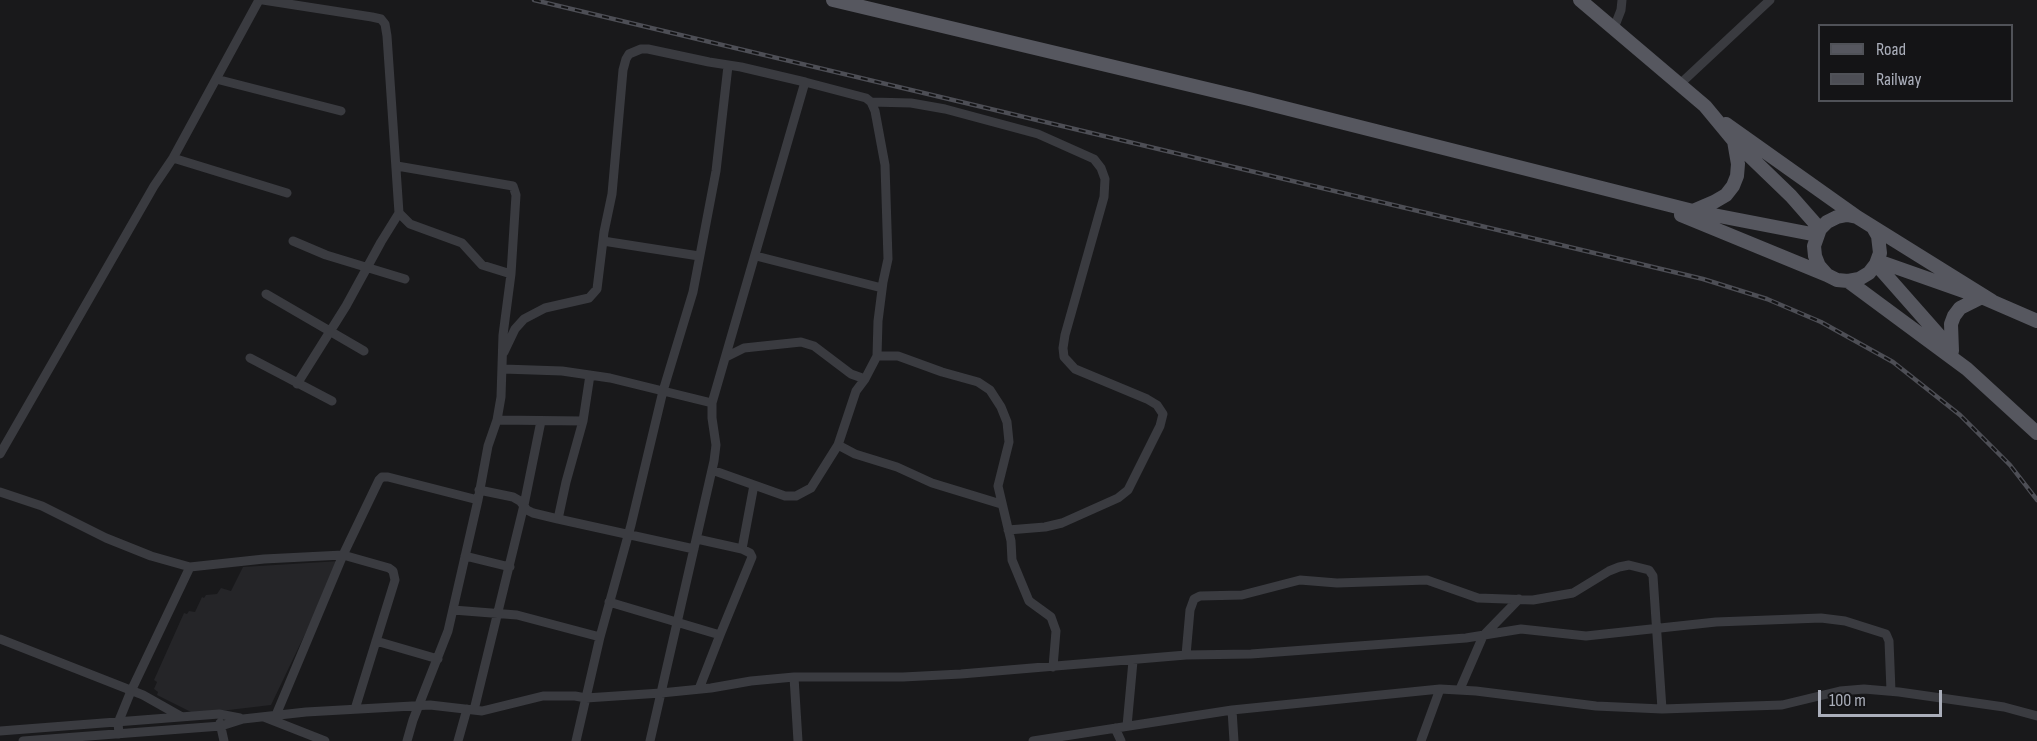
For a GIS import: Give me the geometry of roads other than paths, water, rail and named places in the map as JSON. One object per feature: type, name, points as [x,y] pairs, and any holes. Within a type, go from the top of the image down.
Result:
[{"type":"main road","points":[[833,0],[1249,99],[1693,212],[1818,232]]},
{"type":"main road","points":[[1580,0],[1680,84],[1714,116],[1874,229],[1987,299]]},
{"type":"main road","points":[[1714,116],[1734,141],[1791,196],[1818,232]]},
{"type":"main road","points":[[1693,212],[1726,195],[1733,186],[1738,164],[1734,141]]},
{"type":"main road","points":[[1640,198],[1837,280],[1859,279],[1869,273],[1877,263],[1880,245],[1874,229]]},
{"type":"main road","points":[[1827,274],[1819,267],[1815,256],[1814,246],[1818,232],[1827,222],[1837,217],[1847,215],[1857,217]]},
{"type":"main road","points":[[1877,263],[1987,299],[2037,321]]},
{"type":"main road","points":[[1877,263],[1967,369]]},
{"type":"main road","points":[[1848,281],[1967,369],[2037,433]]},
{"type":"main road","points":[[1952,351],[1951,324],[1954,316],[1960,308],[1987,299]]},
{"type":"street","points":[[0,454],[154,186],[173,158],[261,0],[372,16],[381,19],[385,24],[399,213],[297,384]]},
{"type":"street","points":[[1614,28],[1622,0]]},
{"type":"street","points":[[1680,84],[1770,0]]},
{"type":"street","points":[[503,355],[515,329],[524,319],[545,308],[575,302],[594,294],[599,281],[603,241],[612,194],[623,70],[626,59],[634,51],[648,49],[741,67],[866,98],[871,102],[911,103],[945,109],[1038,134],[1094,159],[1105,179],[1104,197],[1065,335],[1064,357],[1075,369],[1147,399],[1157,405],[1163,414],[1160,426],[1128,490],[1118,498],[1062,523],[1008,530]]},
{"type":"street","points":[[576,741],[663,391],[693,292],[716,171],[728,66]]},
{"type":"street","points":[[216,79],[341,111]]},
{"type":"street","points":[[650,741],[712,470],[716,445],[712,404],[805,82]]},
{"type":"street","points":[[712,470],[785,496],[805,493],[822,473],[838,445],[856,391],[877,356],[878,321],[888,259],[885,165],[871,102]]},
{"type":"street","points":[[173,158],[287,193]]},
{"type":"street","points":[[397,166],[513,186],[516,195],[511,274],[504,326],[501,397],[497,420],[488,446],[453,610],[438,659],[413,720],[407,741]]},
{"type":"street","points":[[399,213],[410,224],[462,243],[482,265],[511,274]]},
{"type":"street","points":[[293,241],[326,255],[405,279]]},
{"type":"street","points":[[603,241],[699,256]]},
{"type":"street","points":[[756,256],[882,288]]},
{"type":"street","points":[[266,294],[364,351]]},
{"type":"street","points":[[726,357],[744,348],[801,342],[814,346],[851,374],[865,379]]},
{"type":"street","points":[[877,356],[905,357],[942,372],[978,382],[990,390],[1001,407],[1009,442],[998,486],[1011,541],[1012,560],[1026,596],[1033,605],[1051,617],[1056,631],[1053,667]]},
{"type":"street","points":[[250,358],[332,400]]},
{"type":"street","points":[[503,369],[562,371],[610,378],[712,404]]},
{"type":"street","points":[[558,519],[583,421],[590,375]]},
{"type":"street","points":[[497,420],[583,421]]},
{"type":"street","points":[[458,741],[470,709],[510,567],[541,421]]},
{"type":"street","points":[[838,445],[855,454],[897,467],[932,483],[1001,504]]},
{"type":"street","points":[[276,715],[343,555],[382,477],[479,495],[513,497],[533,513],[694,549]]},
{"type":"street","points":[[742,549],[754,485]]},
{"type":"street","points":[[0,492],[42,506],[133,549],[190,567],[264,559],[343,555],[389,568],[395,574],[395,580],[355,709]]},
{"type":"street","points":[[697,539],[742,549],[750,553],[752,557],[699,689]]},
{"type":"street","points":[[465,556],[510,567]]},
{"type":"street","points":[[1186,655],[1190,610],[1194,598],[1242,595],[1292,581],[1347,583],[1426,580],[1478,598],[1533,600],[1573,593],[1619,567],[1629,565],[1649,570],[1653,576],[1662,709]]},
{"type":"street","points":[[119,734],[118,723],[131,691],[190,567]]},
{"type":"street","points":[[1460,689],[1483,636],[1519,599]]},
{"type":"street","points":[[609,602],[720,634]]},
{"type":"street","points":[[453,610],[517,615],[600,637]]},
{"type":"street","points":[[23,741],[119,734],[136,737],[221,726],[243,718],[355,709],[450,706],[492,709],[543,696],[586,698],[661,693],[794,677],[903,677],[1133,661],[1186,655],[1251,654],[1483,636],[1521,629],[1586,636],[1716,622],[1821,618],[1845,621],[1886,634],[1891,691]]},
{"type":"street","points":[[0,639],[143,696],[183,718]]},
{"type":"street","points":[[376,641],[438,659]]},
{"type":"street","points":[[1127,726],[1133,661]]},
{"type":"street","points":[[794,677],[798,741]]},
{"type":"street","points":[[1033,741],[1232,710],[1440,689],[1460,689],[1596,706],[1662,709],[1771,706],[1800,702],[1840,691],[1864,689],[2004,707],[2037,716]]},
{"type":"street","points":[[1421,741],[1440,689]]},
{"type":"street","points":[[1232,710],[1234,741]]},
{"type":"street","points":[[219,714],[224,741]]},
{"type":"street","points":[[0,731],[219,714],[243,718]]},
{"type":"street","points":[[261,716],[325,741]]},
{"type":"street","points":[[1115,728],[1121,741]]},
{"type":"street","points":[[34,729],[35,741]]},
{"type":"railway","points":[[534,0],[1703,279],[1767,299],[1821,322],[1893,362],[1960,415],[2010,465],[2037,500]]}]
